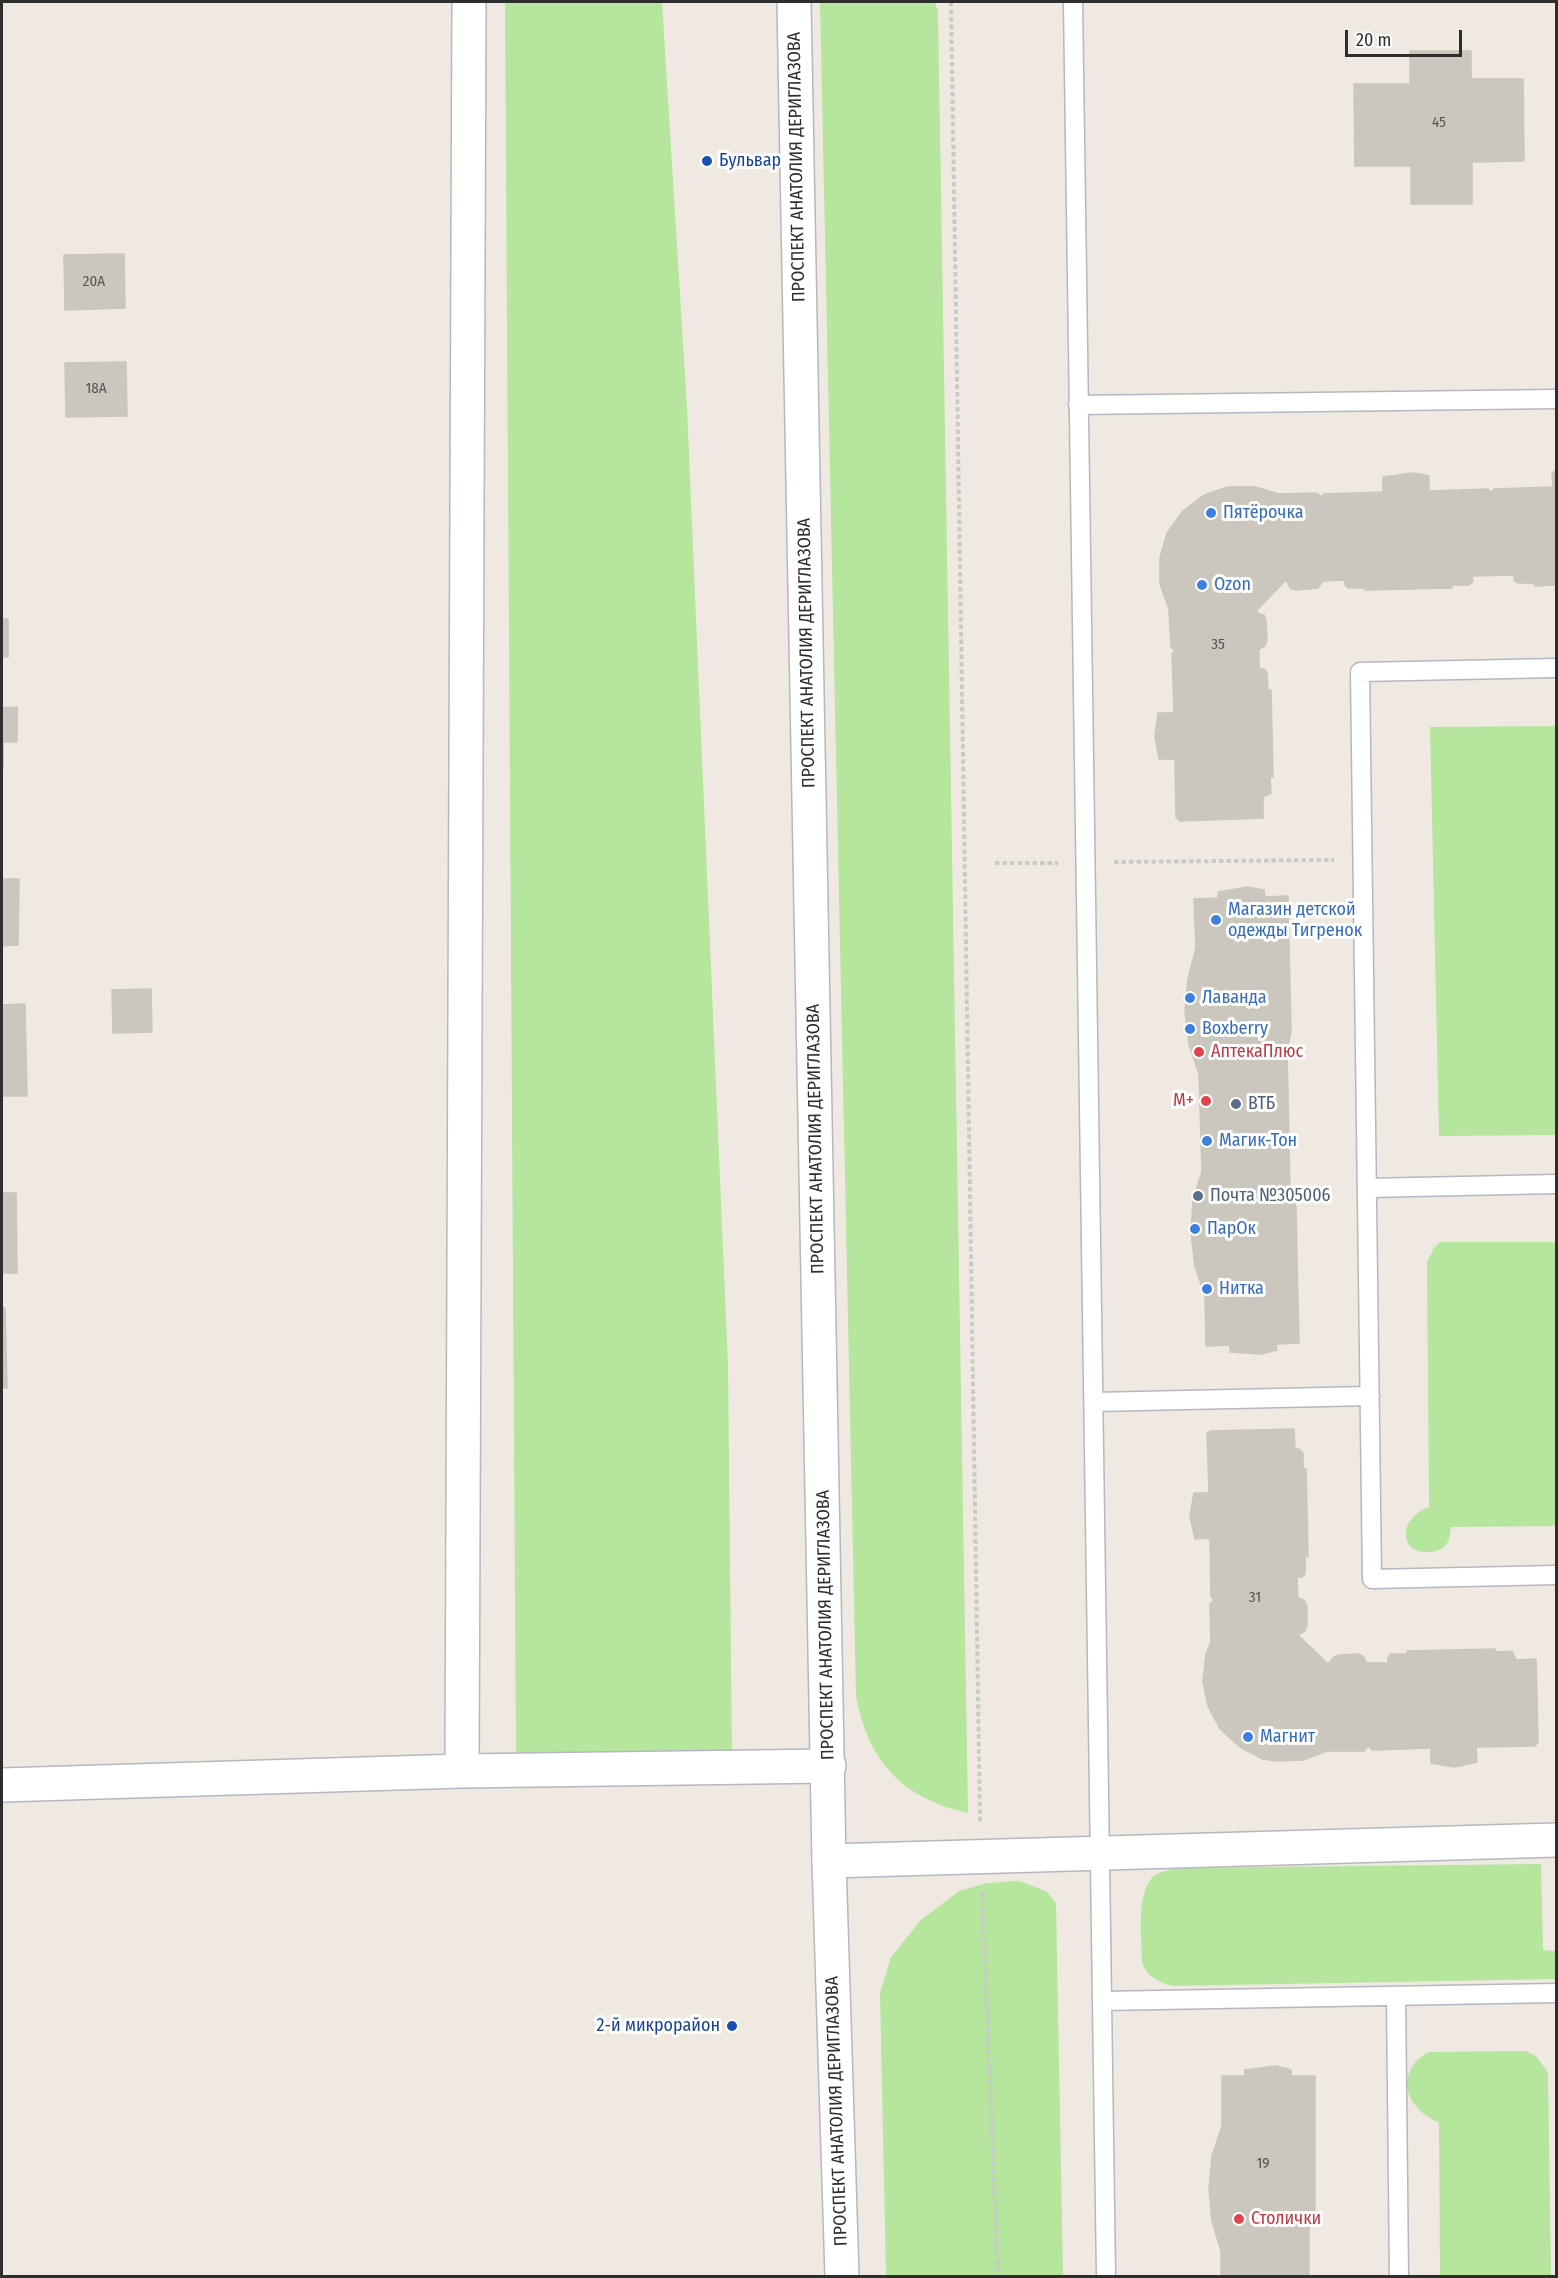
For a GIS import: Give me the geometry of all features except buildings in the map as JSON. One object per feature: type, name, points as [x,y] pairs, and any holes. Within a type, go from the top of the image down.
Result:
[{"type":"street","points":[[462,1771],[469,2]]},
{"type":"street","name":"ПРОСПЕКТ АНАТОЛИЯ ДЕРИГЛАЗОВА","points":[[794,2],[829,1861],[842,2277]]},
{"type":"street","points":[[2,1785],[462,1771],[829,1766]]},
{"type":"street","points":[[829,1861],[1557,1840]]},
{"type":"lane","points":[[1073,2],[1106,2277]]},
{"type":"lane","points":[[1078,405],[1557,399]]},
{"type":"lane","points":[[1557,668],[1360,672],[1372,1579],[1557,1575]]},
{"type":"lane","points":[[1367,1188],[1557,1184]]},
{"type":"lane","points":[[1094,1401],[1370,1396]]},
{"type":"lane","points":[[1102,2001],[1557,1993]]},
{"type":"lane","points":[[1396,1996],[1399,2277]]},
{"type":"path","points":[[951,2],[981,1856],[998,2277]]},
{"type":"path","points":[[995,863],[1362,860]]},
{"type":"green space","points":[[505,2],[662,2],[687,408],[728,1365],[732,1755],[516,1756]]},
{"type":"green space","points":[[820,2],[935,2],[938,11],[968,1813],[945,1807],[925,1798],[892,1774],[869,1740],[856,1696]]},
{"type":"green space","points":[[1556,726],[1556,1135],[1439,1136],[1430,727]]},
{"type":"green space","points":[[1440,1242],[1556,1242],[1556,1526],[1451,1527],[1446,1545],[1432,1552],[1421,1552],[1408,1543],[1406,1531],[1411,1520],[1419,1512],[1429,1507],[1427,1262]]},
{"type":"green space","points":[[1541,1864],[1543,1950],[1556,1951],[1556,1979],[1172,1986],[1153,1978],[1146,1971],[1142,1962],[1141,1916],[1144,1893],[1154,1876],[1176,1868]]},
{"type":"green space","points":[[1019,1881],[1046,1891],[1056,1903],[1063,2276],[886,2276],[880,1993],[891,1957],[921,1920],[959,1891],[987,1883]]},
{"type":"green space","points":[[1526,2051],[1537,2057],[1548,2073],[1551,2276],[1440,2276],[1439,2123],[1426,2116],[1411,2099],[1407,2083],[1411,2068],[1429,2052]]},
{"type":"place","name":"Бульвар","points":[[707,161]]},
{"type":"place","name":"Пятёрочка","points":[[1211,513]]},
{"type":"place","name":"Ozon","points":[[1202,585]]},
{"type":"place","name":"Магазин детской одежды Тигренок","points":[[1216,920]]},
{"type":"place","name":"Лаванда","points":[[1190,998]]},
{"type":"place","name":"Boxberry","points":[[1190,1029]]},
{"type":"place","name":"АптекаПлюс","points":[[1199,1052]]},
{"type":"place","name":"М+","points":[[1206,1101]]},
{"type":"place","name":"ВТБ","points":[[1236,1104]]},
{"type":"place","name":"Магик-Тон","points":[[1207,1141]]},
{"type":"place","name":"Почта №305006","points":[[1198,1196]]},
{"type":"place","name":"ПарОк","points":[[1195,1229]]},
{"type":"place","name":"Нитка","points":[[1207,1289]]},
{"type":"place","name":"Магнит","points":[[1248,1737]]},
{"type":"place","name":"2-й микрорайон","points":[[732,2026]]},
{"type":"place","name":"Столички","points":[[1239,2219]]}]
